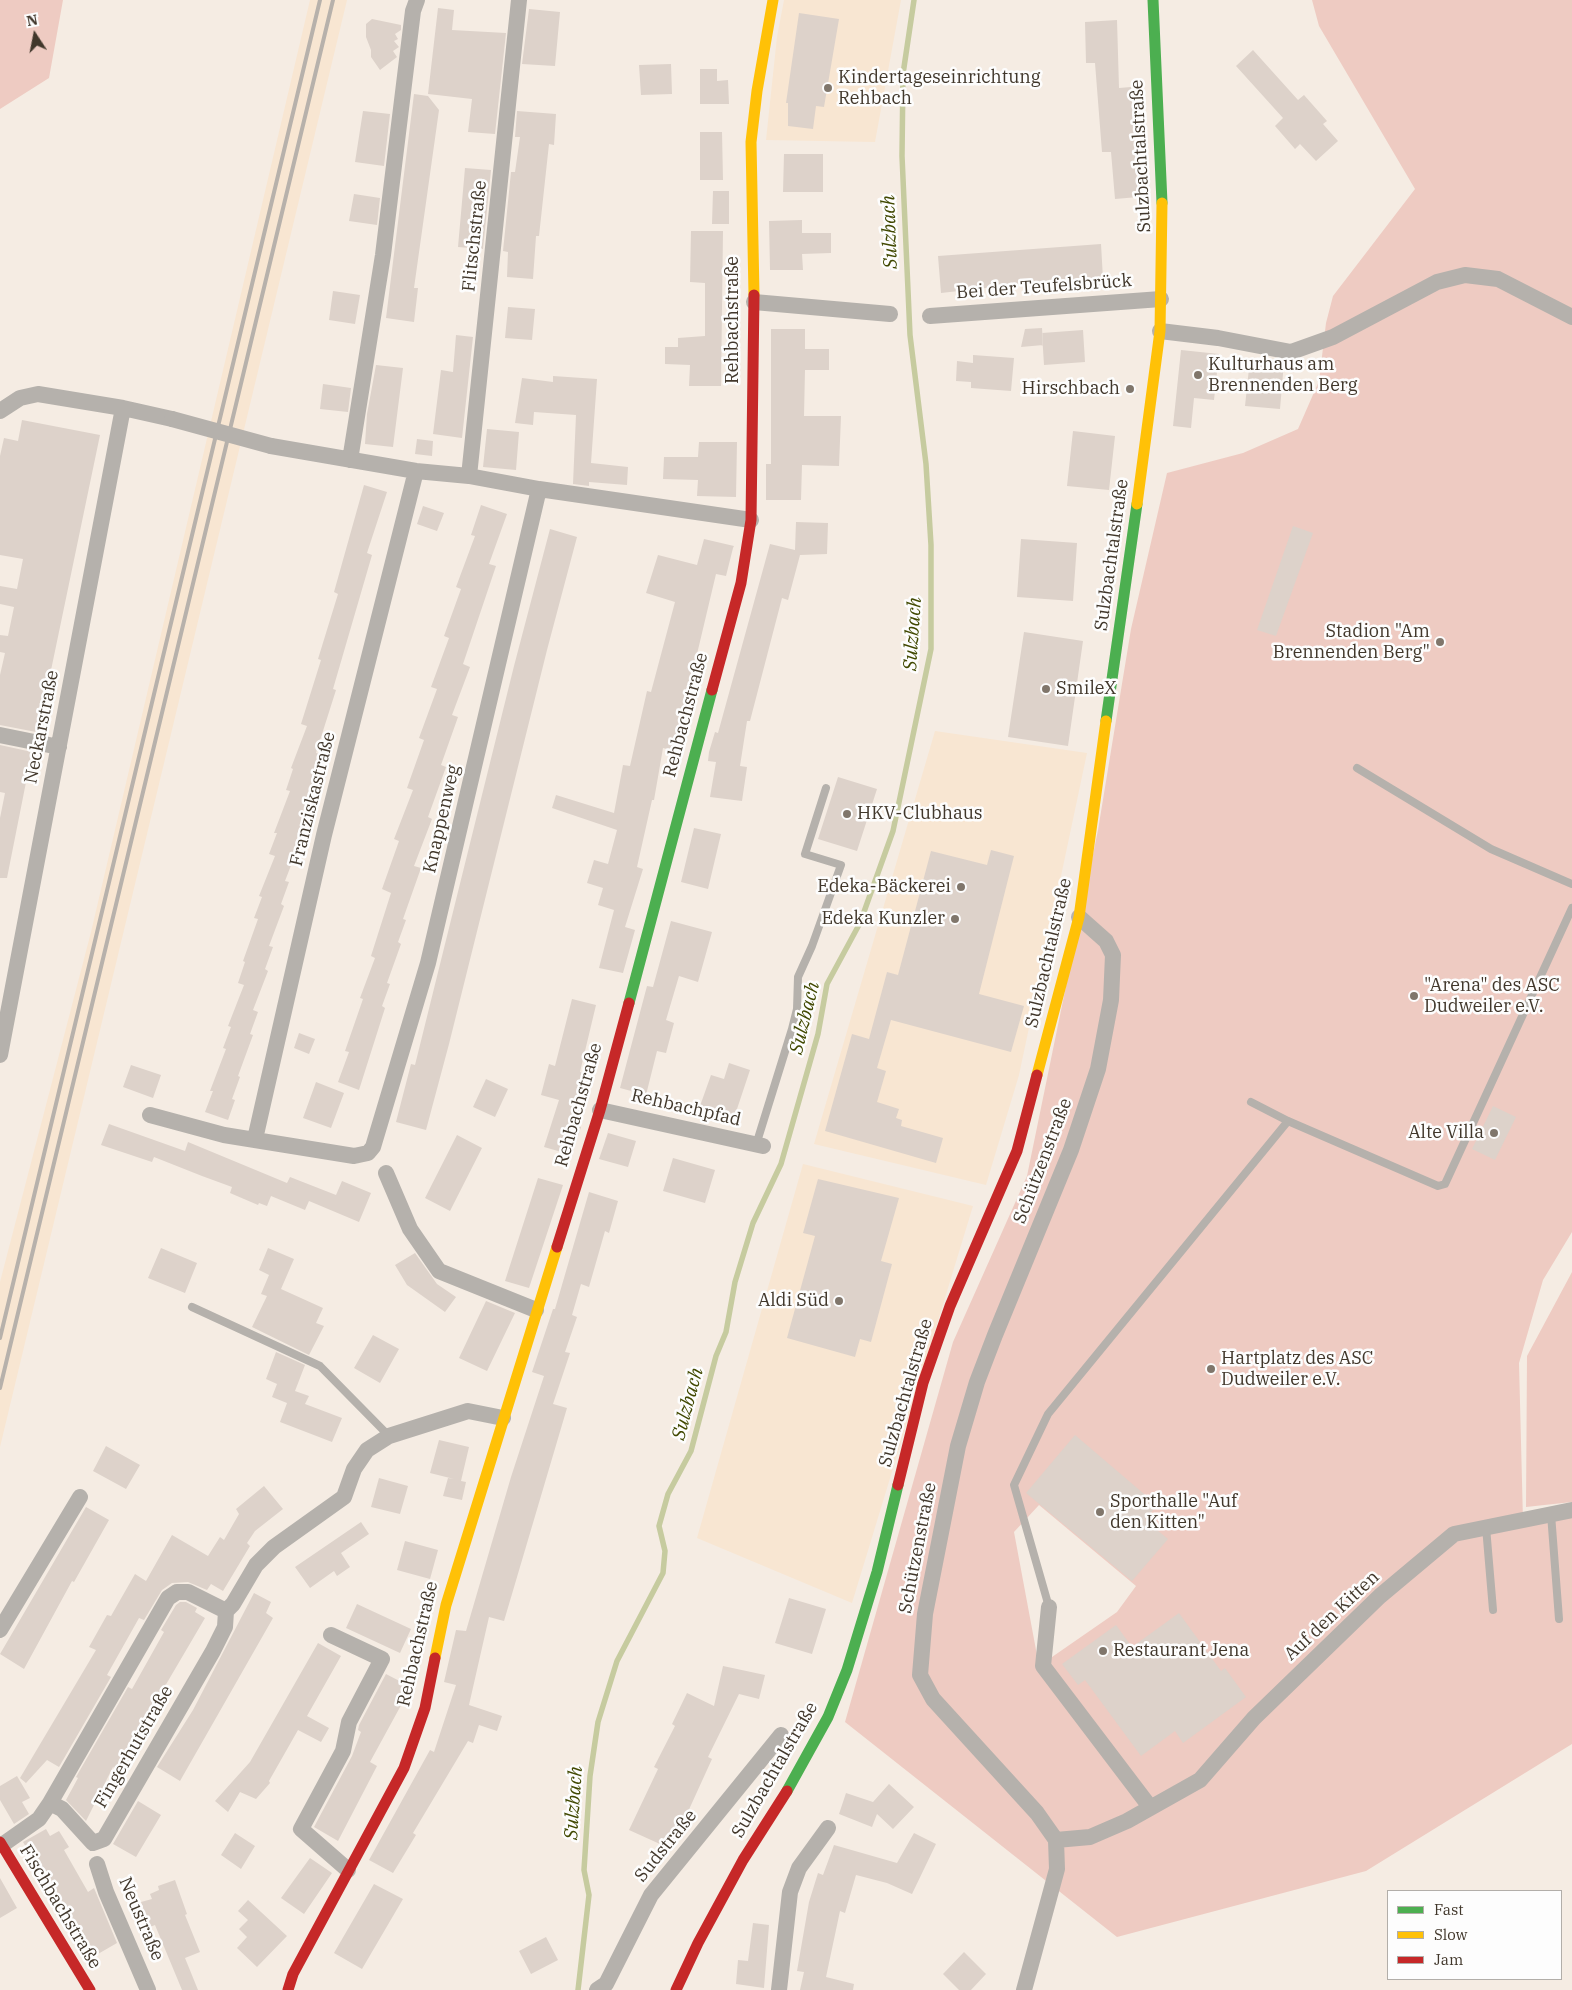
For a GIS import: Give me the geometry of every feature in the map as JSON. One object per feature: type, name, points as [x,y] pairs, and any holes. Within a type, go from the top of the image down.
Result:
[{"type":"street","points":[[350,460],[384,255],[413,11],[417,0]]},
{"type":"street","name":"Flitschstraße","points":[[469,476],[519,0]]},
{"type":"street","name":"Rehbachstraße","points":[[288,1990],[293,1974],[404,1768],[425,1708],[446,1605],[536,1310],[600,1110],[741,582],[751,520],[754,302],[751,142],[757,91],[773,0]]},
{"type":"street","name":"Sulzbachtalstraße","points":[[676,1990],[698,1943],[743,1860],[775,1812],[828,1717],[847,1670],[877,1572],[923,1383],[950,1306],[1017,1151],[1079,917],[1160,331],[1163,234],[1153,0]]},
{"type":"street","points":[[1160,331],[1218,338],[1291,352],[1333,337],[1437,282],[1465,275],[1498,279],[1572,317]]},
{"type":"street","name":"Bei der Teufelsbrück","points":[[930,316],[1161,299]]},
{"type":"street","points":[[754,302],[890,314]]},
{"type":"street","points":[[0,411],[20,398],[38,394],[123,408],[272,446],[350,460],[416,471],[469,476],[539,489],[751,520]]},
{"type":"street","name":"Neckarstraße","points":[[0,1055],[123,408]]},
{"type":"street","name":"Franziskastraße","points":[[255,1139],[321,844],[416,471]]},
{"type":"street","name":"Knappenweg","points":[[255,1139],[354,1156],[368,1153],[373,1147],[428,963],[539,489]]},
{"type":"street","points":[[0,735],[59,747]]},
{"type":"street","name":"Schützenstraße","points":[[1056,1840],[1037,1813],[933,1699],[920,1675],[925,1614],[958,1446],[977,1382],[1071,1150],[1098,1070],[1111,1000],[1113,955],[1106,941],[1079,917]]},
{"type":"street","name":"Rehbachpfad","points":[[600,1110],[760,1145]]},
{"type":"street","points":[[150,1115],[224,1135],[255,1139]]},
{"type":"street","points":[[386,1174],[410,1229],[440,1270],[536,1310]]},
{"type":"street","points":[[389,1436],[468,1411],[503,1418]]},
{"type":"street","name":"Fingerhutstraße","points":[[50,1803],[62,1809],[93,1843],[104,1839],[214,1651],[225,1627],[226,1611],[233,1604],[256,1565],[274,1547],[344,1497],[354,1469],[367,1450],[389,1436]]},
{"type":"street","points":[[0,1630],[80,1497]]},
{"type":"street","name":"Auf den Kitten","points":[[1150,1808],[1200,1780],[1268,1705],[1380,1596],[1454,1534],[1572,1510]]},
{"type":"street","points":[[1,1843],[39,1819],[50,1803],[168,1598],[177,1592],[188,1592],[226,1611]]},
{"type":"street","points":[[1024,1990],[1057,1869],[1056,1840],[1090,1837],[1127,1821],[1150,1808],[1043,1666],[1049,1607]]},
{"type":"street","name":"Rehbachstraße","points":[[331,1635],[382,1659],[348,1722],[343,1751],[301,1829],[348,1870]]},
{"type":"street","name":"Sudstraße","points":[[601,1987],[651,1895],[781,1735]]},
{"type":"street","points":[[779,1990],[790,1892],[799,1868],[828,1828]]},
{"type":"street","name":"Fischbachstraße","points":[[1,1843],[90,1990]]},
{"type":"street","name":"Sulzbachtalstraße","points":[[697,1920],[705,1906],[743,1860]]},
{"type":"street","name":"Neustraße","points":[[97,1864],[106,1892],[148,1990]]},
{"type":"lane","points":[[1357,768],[1491,849],[1572,884]]},
{"type":"lane","points":[[760,1145],[797,1009],[798,977],[812,946],[841,865],[805,854],[826,788]]},
{"type":"lane","points":[[1251,1102],[1288,1121],[1438,1186],[1445,1184],[1572,908]]},
{"type":"lane","points":[[1049,1607],[1014,1485],[1048,1414],[1288,1121]]},
{"type":"lane","points":[[192,1308],[320,1366],[389,1436]]},
{"type":"lane","points":[[1551,1514],[1559,1619]]},
{"type":"lane","points":[[1486,1527],[1493,1610]]},
{"type":"shaded area","points":[[0,0],[63,0],[49,78],[0,109]]},
{"type":"shaded area","points":[[310,0],[347,0],[0,1447],[0,1282],[91,932]]},
{"type":"shaded area","name":"Kindertageseinrichtung Rehbach","points":[[784,0],[901,0],[875,142],[766,140],[777,37]]},
{"type":"shaded area","points":[[1312,0],[1572,0],[1572,1232],[1543,1280],[1519,1363],[1523,1521],[1572,1514],[1572,1744],[1366,1871],[1117,1937],[845,1722],[953,1342],[1027,1176],[1098,830],[1131,629],[1167,473],[1243,453],[1298,429],[1319,381],[1326,323],[1333,296],[1415,189],[1319,26]],"holes":[[[1039,1505],[1136,1586],[1117,1612],[1039,1666],[1014,1532]]]},
{"type":"shaded area","points":[[935,731],[1087,753],[1019,1075],[986,1185],[814,1144]]},
{"type":"shaded area","points":[[803,1164],[973,1206],[852,1603],[697,1538]]},
{"type":"shaded area","points":[[1572,1272],[1572,1502],[1526,1507],[1527,1356]]},
{"type":"building","points":[[438,8],[454,10],[452,30],[506,33],[495,134],[468,132],[472,99],[428,94]]},
{"type":"building","points":[[529,9],[560,12],[555,66],[522,64]]},
{"type":"building","points":[[799,13],[839,19],[824,107],[816,106],[813,129],[788,126],[788,103],[786,103]]},
{"type":"building","points":[[372,19],[401,25],[401,30],[395,34],[398,39],[394,41],[399,47],[393,51],[397,57],[380,70],[371,57],[371,50],[366,37],[366,24]]},
{"type":"building","points":[[1117,20],[1119,88],[1131,87],[1138,197],[1115,199],[1111,152],[1102,152],[1095,63],[1086,63],[1085,22]]},
{"type":"building","points":[[1253,50],[1298,100],[1304,95],[1327,121],[1323,124],[1338,141],[1316,161],[1300,144],[1295,149],[1275,126],[1283,118],[1236,66]]},
{"type":"building","points":[[671,64],[672,94],[641,95],[639,65]]},
{"type":"building","points":[[700,69],[717,69],[717,81],[728,80],[729,104],[700,104]]},
{"type":"building","points":[[414,94],[428,96],[439,110],[414,288],[418,288],[414,322],[386,318]]},
{"type":"building","points":[[363,111],[390,114],[384,166],[355,162]]},
{"type":"building","points":[[517,111],[556,114],[554,145],[549,144],[539,236],[536,236],[533,279],[507,277],[508,252],[503,251],[511,172],[515,172],[520,137],[515,137]]},
{"type":"building","points":[[700,132],[722,132],[723,180],[700,180]]},
{"type":"building","points":[[784,154],[823,154],[823,192],[783,192]]},
{"type":"building","points":[[465,168],[491,170],[483,249],[458,247]]},
{"type":"building","points":[[713,191],[729,191],[729,224],[712,224]]},
{"type":"building","points":[[354,194],[380,198],[377,225],[349,221]]},
{"type":"building","points":[[802,220],[802,233],[831,233],[831,253],[802,254],[803,270],[770,270],[769,221]]},
{"type":"building","points":[[691,231],[723,231],[721,386],[689,386],[690,365],[665,364],[665,347],[678,347],[678,338],[705,336],[705,283],[690,282]]},
{"type":"building","points":[[1101,244],[1103,279],[1057,283],[1057,280],[941,293],[938,256]]},
{"type":"building","points":[[333,291],[360,295],[355,324],[329,320]]},
{"type":"building","points":[[508,307],[535,309],[532,340],[505,338]]},
{"type":"building","points":[[1042,328],[1043,345],[1021,347],[1025,329]]},
{"type":"building","points":[[771,329],[805,329],[805,349],[829,349],[829,370],[805,370],[804,416],[841,416],[839,466],[802,465],[801,500],[766,500],[766,464],[771,464]]},
{"type":"building","points":[[1083,330],[1085,362],[1044,365],[1042,333]]},
{"type":"building","points":[[456,335],[473,337],[462,438],[433,434],[441,370],[453,372]]},
{"type":"building","name":"Kulturhaus am Brennenden Berg","points":[[1181,350],[1219,354],[1214,400],[1194,398],[1191,428],[1173,426]]},
{"type":"building","points":[[973,355],[1014,358],[1011,391],[971,388],[971,382],[956,381],[957,361],[973,363]]},
{"type":"building","points":[[1250,359],[1284,362],[1280,409],[1245,406]]},
{"type":"building","points":[[376,365],[403,368],[393,447],[365,444],[367,414]]},
{"type":"building","points":[[553,376],[597,379],[591,463],[628,467],[627,485],[589,482],[589,486],[573,484],[576,415],[534,412],[533,425],[515,423],[522,378],[553,382]]},
{"type":"building","points":[[323,384],[351,388],[348,412],[320,409]]},
{"type":"building","points":[[22,420],[100,435],[45,699],[43,699],[36,732],[0,725],[0,675],[5,653],[0,652],[0,635],[8,636],[14,607],[0,604],[0,586],[17,589],[23,559],[0,555],[0,456],[4,438],[18,441]]},
{"type":"building","points":[[487,429],[519,432],[516,470],[483,467]]},
{"type":"building","points":[[1073,431],[1115,436],[1109,490],[1067,486]]},
{"type":"building","points":[[417,439],[433,441],[432,456],[415,454]]},
{"type":"building","points":[[699,442],[737,442],[736,497],[697,496],[698,480],[663,479],[664,457],[698,457]]},
{"type":"building","points":[[364,485],[387,492],[367,553],[372,555],[333,689],[336,690],[316,753],[321,754],[313,776],[316,778],[301,817],[304,819],[296,841],[300,842],[285,881],[289,882],[281,904],[284,906],[269,946],[273,947],[265,969],[268,971],[253,1010],[258,1012],[250,1034],[253,1035],[238,1076],[240,1077],[232,1099],[235,1100],[228,1120],[205,1112],[213,1091],[210,1091],[226,1049],[223,1048],[231,1027],[228,1026],[244,985],[238,983],[245,962],[243,961],[258,919],[254,918],[262,897],[259,896],[275,856],[269,854],[277,833],[274,833],[290,791],[286,790],[293,769],[291,768],[307,726],[301,724],[321,660],[318,659],[338,594],[334,592]]},
{"type":"building","points":[[481,505],[507,514],[489,564],[496,566],[463,664],[470,667],[452,715],[458,717],[441,765],[446,767],[428,817],[432,819],[414,866],[421,868],[403,919],[406,920],[398,942],[401,944],[387,983],[390,984],[382,1006],[385,1008],[359,1090],[338,1082],[349,1052],[345,1051],[363,999],[360,998],[375,958],[371,956],[391,893],[382,889],[399,841],[394,839],[413,790],[407,788],[424,740],[419,738],[437,689],[431,687],[449,638],[444,636],[461,589],[456,587],[475,536],[471,535]]},
{"type":"building","points":[[423,506],[444,513],[437,531],[417,524]]},
{"type":"building","points":[[796,522],[828,523],[827,554],[800,555],[788,600],[782,598],[750,721],[747,721],[740,766],[747,767],[742,801],[710,797],[716,762],[708,761],[709,752],[715,732],[718,733],[770,544],[795,550]]},
{"type":"building","points":[[1293,526],[1313,533],[1276,636],[1257,630]]},
{"type":"building","points":[[550,529],[577,537],[426,1130],[396,1122],[411,1064],[415,1065]]},
{"type":"building","points":[[704,539],[734,546],[726,576],[716,574],[674,751],[663,748],[654,800],[652,800],[637,867],[643,869],[625,927],[635,930],[623,973],[599,968],[614,910],[598,905],[603,888],[587,883],[594,860],[608,864],[617,830],[552,808],[556,795],[614,813],[623,765],[630,766],[647,691],[651,692],[675,602],[646,593],[658,555],[697,565]]},
{"type":"building","points":[[1021,539],[1077,543],[1073,601],[1017,597]]},
{"type":"building","name":"SmileX","points":[[1024,632],[1083,641],[1068,746],[1008,737]]},
{"type":"building","points":[[0,745],[32,752],[7,878],[0,878],[0,818],[5,793],[0,792]]},
{"type":"building","name":"HKV-Clubhaus","points":[[838,777],[877,789],[857,851],[818,839]]},
{"type":"building","points":[[694,828],[721,834],[708,889],[681,882]]},
{"type":"building","name":"Edeka Kunzler","points":[[991,850],[1014,856],[979,994],[1024,1006],[1011,1052],[891,1020],[877,1068],[886,1071],[877,1102],[899,1109],[896,1118],[902,1120],[901,1126],[943,1138],[936,1163],[825,1131],[852,1034],[869,1039],[887,972],[898,975],[931,851],[987,865]]},
{"type":"building","points":[[671,921],[712,932],[698,982],[679,976],[666,1020],[674,1023],[666,1053],[657,1051],[646,1095],[620,1088],[647,986],[653,987]]},
{"type":"building","points":[[572,999],[596,1005],[580,1072],[590,1075],[576,1126],[581,1127],[572,1155],[544,1147],[559,1100],[541,1095],[549,1064],[555,1066]]},
{"type":"building","points":[[299,1033],[315,1039],[309,1054],[294,1048]]},
{"type":"building","points":[[729,1063],[750,1070],[734,1118],[700,1106],[711,1075],[724,1079]]},
{"type":"building","points":[[131,1065],[161,1075],[153,1098],[123,1087]]},
{"type":"building","points":[[486,1079],[508,1089],[495,1117],[473,1107]]},
{"type":"building","points":[[316,1082],[344,1093],[331,1128],[303,1118]]},
{"type":"building","name":"Alte Villa","points":[[1493,1106],[1516,1117],[1495,1160],[1472,1149]]},
{"type":"building","points":[[109,1124],[185,1151],[188,1142],[287,1183],[290,1177],[336,1195],[342,1181],[371,1193],[359,1222],[309,1201],[305,1210],[271,1196],[267,1206],[259,1203],[258,1205],[230,1193],[232,1187],[154,1157],[152,1162],[101,1145]]},
{"type":"building","points":[[608,1133],[636,1141],[628,1167],[599,1159]]},
{"type":"building","points":[[457,1135],[482,1148],[450,1211],[425,1198]]},
{"type":"building","points":[[673,1158],[715,1170],[705,1203],[663,1191]]},
{"type":"building","points":[[538,1178],[563,1185],[529,1288],[505,1281]]},
{"type":"building","name":"Aldi Süd","points":[[818,1179],[899,1198],[881,1261],[892,1264],[871,1342],[860,1339],[855,1357],[787,1338],[815,1236],[803,1233]]},
{"type":"building","points":[[589,1192],[618,1201],[609,1233],[605,1231],[589,1287],[581,1284],[572,1315],[577,1317],[565,1352],[570,1353],[553,1404],[567,1408],[504,1621],[489,1617],[469,1705],[502,1716],[497,1731],[479,1725],[473,1743],[468,1741],[413,1833],[416,1835],[393,1873],[369,1860],[430,1750],[434,1752],[456,1685],[444,1682],[456,1630],[466,1631],[511,1477],[544,1376],[532,1372],[553,1309],[555,1309]]},
{"type":"building","points":[[161,1248],[197,1263],[185,1293],[148,1278]]},
{"type":"building","points":[[268,1248],[294,1259],[281,1289],[323,1308],[316,1323],[324,1326],[309,1355],[252,1327],[267,1296],[261,1294],[269,1275],[259,1270]]},
{"type":"building","points":[[415,1253],[437,1284],[456,1297],[445,1312],[407,1285],[395,1265]]},
{"type":"building","points":[[486,1301],[515,1313],[487,1371],[459,1358]]},
{"type":"building","points":[[373,1335],[399,1349],[380,1383],[354,1368]]},
{"type":"building","points":[[276,1352],[305,1365],[295,1391],[309,1396],[305,1404],[342,1418],[332,1442],[280,1422],[287,1403],[272,1397],[277,1384],[266,1379]]},
{"type":"building","name":"Sporthalle \"Auf den Kitten\"","points":[[1075,1435],[1157,1505],[1145,1520],[1168,1539],[1132,1581],[1026,1493]]},
{"type":"building","points":[[439,1440],[469,1447],[461,1481],[466,1482],[462,1500],[443,1496],[448,1478],[454,1479],[430,1473]]},
{"type":"building","points":[[106,1446],[140,1465],[126,1489],[93,1471]]},
{"type":"building","points":[[379,1478],[408,1486],[400,1514],[371,1507]]},
{"type":"building","points":[[264,1486],[283,1509],[255,1531],[247,1543],[250,1546],[223,1591],[211,1584],[207,1590],[188,1582],[172,1583],[162,1590],[144,1620],[139,1618],[107,1675],[111,1677],[59,1767],[47,1760],[26,1783],[20,1778],[96,1650],[89,1647],[107,1615],[111,1616],[135,1574],[146,1581],[172,1535],[208,1556],[220,1537],[224,1540],[239,1514],[236,1509]]},
{"type":"building","points":[[86,1507],[109,1520],[74,1582],[72,1581],[24,1669],[0,1654]]},
{"type":"building","points":[[361,1522],[369,1534],[341,1553],[350,1567],[337,1576],[334,1571],[310,1588],[295,1567]]},
{"type":"building","points":[[405,1541],[438,1550],[430,1579],[397,1570]]},
{"type":"building","points":[[254,1593],[271,1602],[266,1613],[273,1618],[180,1781],[157,1767],[193,1710]]},
{"type":"building","points":[[789,1598],[826,1609],[812,1654],[775,1643]]},
{"type":"building","points":[[180,1602],[186,1602],[197,1608],[195,1612],[205,1618],[151,1710],[154,1711],[119,1771],[113,1767],[86,1821],[66,1800],[78,1778],[76,1777],[128,1687],[132,1689],[164,1632],[161,1630],[176,1605]]},
{"type":"building","points":[[357,1604],[411,1629],[400,1653],[346,1628]]},
{"type":"building","points":[[1179,1613],[1221,1671],[1225,1668],[1246,1697],[1183,1743],[1175,1731],[1141,1756],[1085,1680],[1078,1685],[1062,1664],[1116,1625],[1132,1647]]},
{"type":"building","points":[[318,1643],[341,1656],[307,1716],[329,1728],[321,1742],[298,1730],[269,1781],[270,1783],[256,1799],[240,1792],[228,1812],[215,1801],[250,1762]]},
{"type":"building","points":[[723,1666],[765,1675],[759,1699],[739,1694],[708,1757],[712,1759],[671,1849],[629,1830],[658,1769],[654,1767],[675,1726],[672,1724],[687,1693],[714,1706]]},
{"type":"building","points":[[386,1674],[411,1687],[370,1762],[377,1766],[338,1841],[314,1827],[352,1756],[361,1732],[358,1730],[359,1725]]},
{"type":"building","points":[[17,1776],[30,1798],[22,1802],[29,1814],[14,1824],[0,1800],[0,1786]]},
{"type":"building","points":[[889,1784],[914,1807],[893,1829],[877,1814],[872,1827],[839,1814],[846,1793],[873,1802]]},
{"type":"building","points":[[138,1801],[161,1815],[136,1857],[113,1844]]},
{"type":"building","points":[[46,1829],[50,1836],[59,1831],[69,1847],[64,1850],[88,1892],[94,1888],[117,1943],[91,1958],[23,1842]]},
{"type":"building","points":[[235,1833],[255,1846],[241,1869],[221,1855]]},
{"type":"building","points":[[914,1833],[936,1844],[912,1894],[887,1883],[856,1875],[845,1913],[840,1911],[826,1977],[854,1984],[853,1990],[800,1990],[804,1972],[797,1971],[809,1902],[818,1873],[823,1875],[834,1845],[897,1863]]},
{"type":"building","points":[[310,1858],[332,1873],[304,1914],[281,1898]]},
{"type":"building","points":[[0,1878],[17,1908],[0,1918]]},
{"type":"building","points":[[175,1880],[187,1914],[185,1915],[200,1952],[185,1958],[198,1990],[182,1990],[155,1925],[150,1927],[141,1902],[152,1899],[150,1894],[159,1890],[158,1886]]},
{"type":"building","points":[[374,1884],[403,1899],[362,1969],[334,1953]]},
{"type":"building","points":[[248,1900],[287,1936],[257,1967],[237,1948],[247,1937],[239,1929],[248,1920],[238,1911]]},
{"type":"building","points":[[753,1923],[769,1925],[764,1988],[736,1984],[738,1960],[748,1961]]},
{"type":"building","points":[[546,1937],[558,1960],[531,1974],[519,1951]]},
{"type":"building","points":[[964,1952],[986,1974],[971,1990],[959,1990],[943,1974]]},
{"type":"waterway","name":"Sulzbach","points":[[578,1990],[589,1895],[584,1870],[590,1776],[598,1722],[617,1661],[663,1573],[665,1551],[659,1526],[668,1494],[691,1451],[716,1356],[726,1332],[735,1282],[753,1223],[781,1164],[818,1034],[827,984],[860,923],[893,831],[931,649],[931,545],[926,464],[910,335],[902,156],[903,74],[914,0]]},
{"type":"railway","points":[[0,1338],[320,0]]},
{"type":"railway","points":[[0,1388],[333,0]]},
{"type":"traffic: fast","points":[[1153,0],[1162,203]]},
{"type":"traffic: fast","points":[[1106,721],[1137,504]]},
{"type":"traffic: fast","points":[[629,1003],[712,690]]},
{"type":"traffic: fast","points":[[787,1791],[828,1717],[847,1670],[877,1572],[898,1485]]},
{"type":"traffic: slow","points":[[754,295],[751,142],[757,91],[773,0]]},
{"type":"traffic: slow","points":[[1137,504],[1160,331],[1162,203]]},
{"type":"traffic: slow","points":[[1037,1075],[1079,917],[1106,721]]},
{"type":"traffic: slow","points":[[435,1658],[446,1605],[557,1247]]},
{"type":"traffic: jam","points":[[712,690],[741,583],[751,520],[754,295]]},
{"type":"traffic: jam","points":[[557,1247],[600,1110],[629,1003]]},
{"type":"traffic: jam","points":[[898,1485],[923,1383],[950,1306],[1017,1151],[1037,1075]]},
{"type":"traffic: jam","points":[[288,1990],[293,1974],[404,1768],[425,1708],[435,1658]]},
{"type":"traffic: jam","points":[[676,1990],[698,1943],[743,1860],[787,1791]]},
{"type":"traffic: jam","points":[[0,1842],[90,1990]]},
{"type":"place","name":"Kindertageseinrichtung Rehbach","points":[[828,88]]},
{"type":"place","name":"Kulturhaus am Brennenden Berg","points":[[1198,375]]},
{"type":"place","name":"Hirschbach","points":[[1130,389]]},
{"type":"place","name":"Stadion \"Am Brennenden Berg\"","points":[[1440,642]]},
{"type":"place","name":"SmileX","points":[[1046,689]]},
{"type":"place","name":"HKV-Clubhaus","points":[[847,814]]},
{"type":"place","name":"Edeka-Bäckerei","points":[[961,887]]},
{"type":"place","name":"Edeka Kunzler","points":[[955,919]]},
{"type":"place","name":"\"Arena\" des ASC Dudweiler e.V.","points":[[1414,996]]},
{"type":"place","name":"Alte Villa","points":[[1494,1133]]},
{"type":"place","name":"Aldi Süd","points":[[839,1301]]},
{"type":"place","name":"Hartplatz des ASC Dudweiler e.V.","points":[[1211,1369]]},
{"type":"place","name":"Sporthalle \"Auf den Kitten\"","points":[[1100,1512]]},
{"type":"place","name":"Restaurant Jena","points":[[1103,1651]]}]
